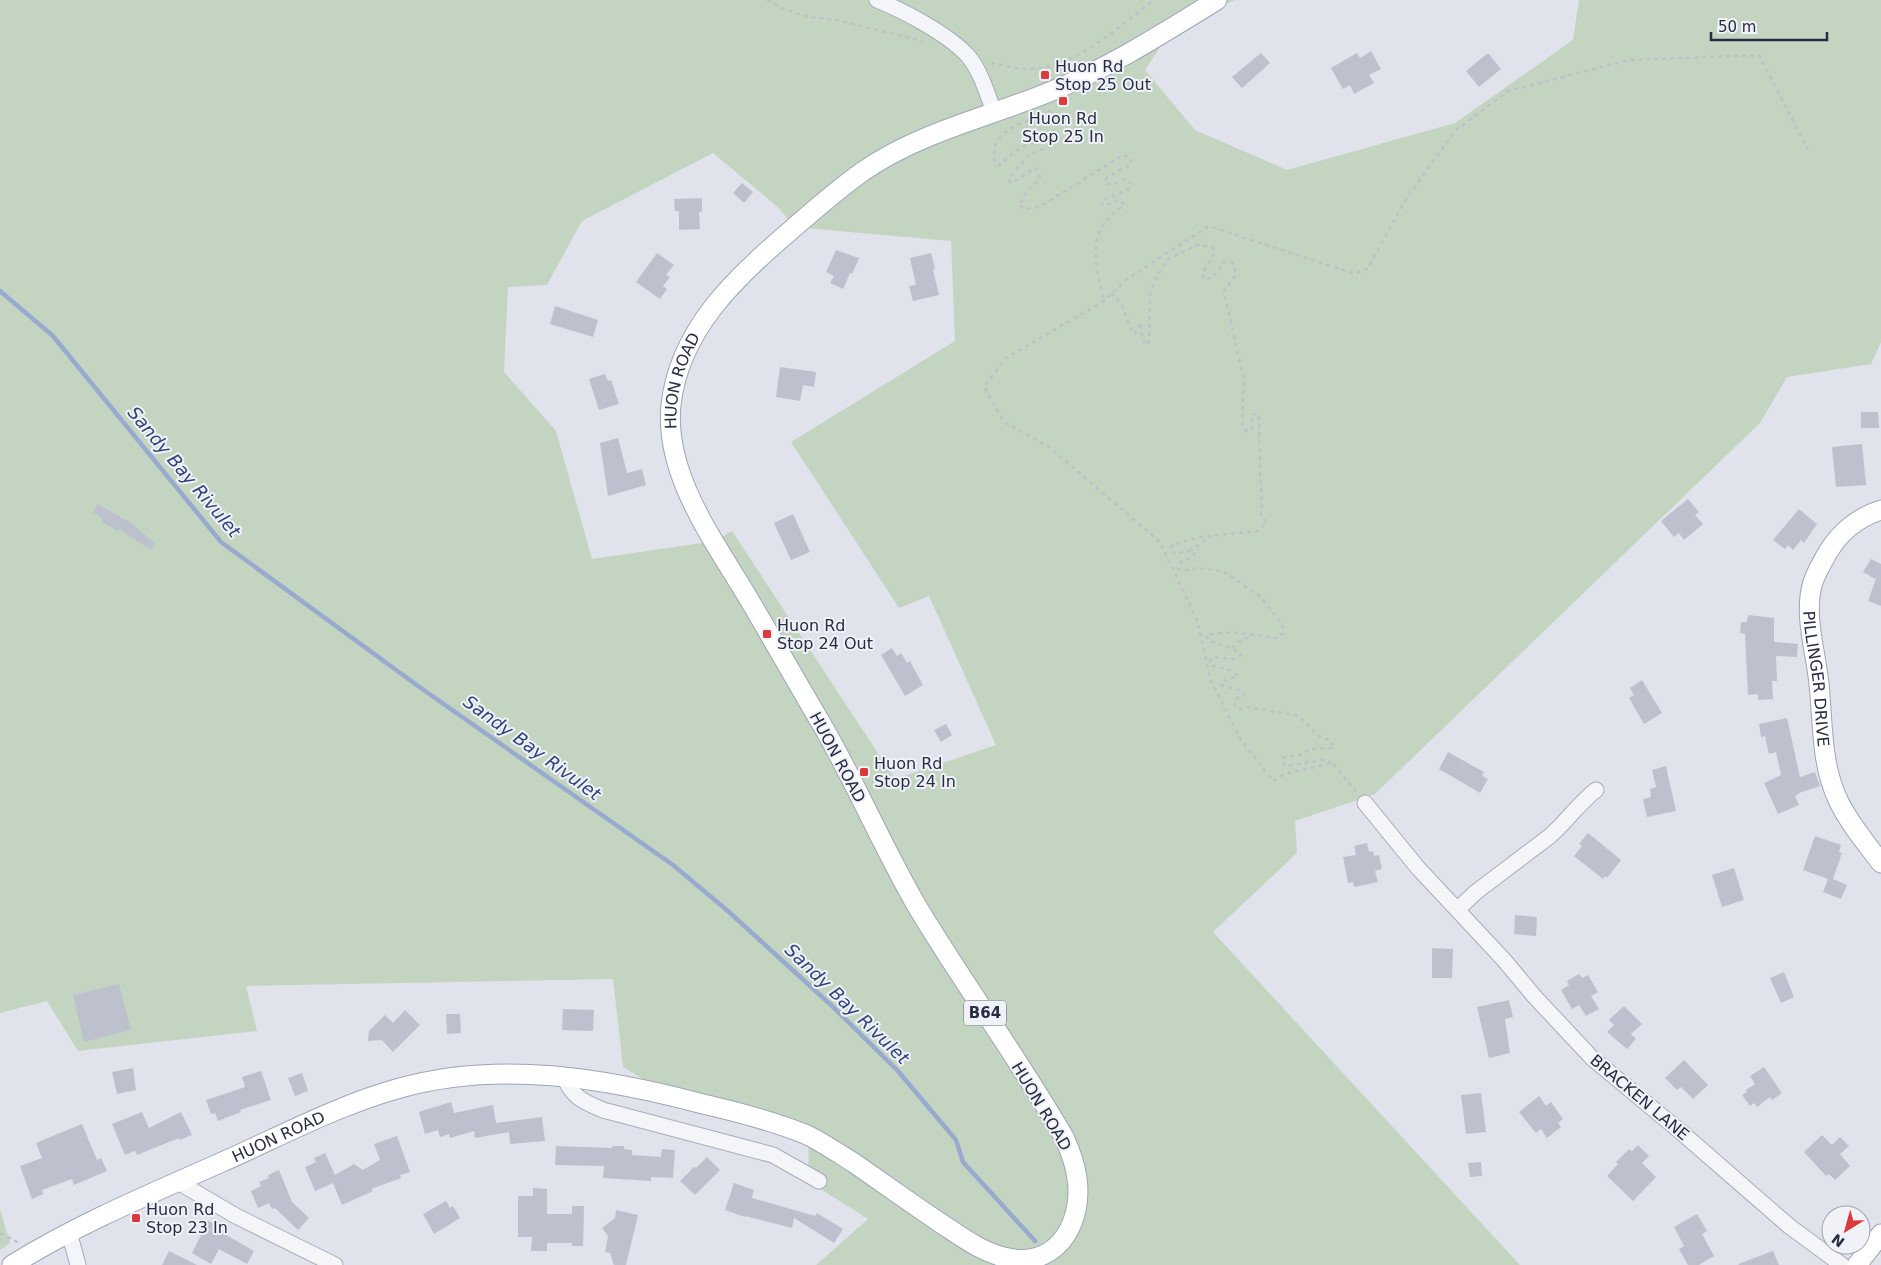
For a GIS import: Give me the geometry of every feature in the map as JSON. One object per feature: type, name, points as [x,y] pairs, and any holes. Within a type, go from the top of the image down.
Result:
[{"type":"main road","name":"HUON ROAD","points":[[12,1265],[69,1232],[332,1112],[402,1087],[458,1077],[506,1074],[564,1076],[616,1084],[686,1099],[778,1124],[810,1136],[852,1162],[956,1233],[997,1255],[1020,1260],[1039,1256],[1054,1248],[1061,1241],[1074,1221],[1078,1199],[1078,1182],[1075,1167],[1064,1137],[913,898],[881,842],[829,737],[696,510],[680,471],[671,440],[670,407],[673,389],[684,354],[706,316],[735,281],[821,204],[881,160],[928,136],[1044,94],[1084,76],[1126,54],[1217,0]]},
{"type":"main road","name":"PILLINGER DRIVE","points":[[1881,510],[1844,531],[1833,544],[1813,584],[1810,607],[1823,738],[1830,779],[1838,801],[1851,823],[1881,863]]},
{"type":"main road","points":[[1857,1265],[1881,1234]]},
{"type":"street","points":[[877,0],[902,12],[956,45],[969,58],[979,75],[994,112]]},
{"type":"street","points":[[1458,909],[1476,892],[1556,831],[1585,798],[1596,790]]},
{"type":"street","name":"BRACKEN LANE","points":[[1365,803],[1418,868],[1458,909],[1534,996],[1592,1058],[1789,1226],[1842,1265]]},
{"type":"street","points":[[564,1076],[568,1088],[587,1103],[604,1110],[773,1155],[819,1181]]},
{"type":"street","points":[[178,1182],[236,1216],[335,1265]]},
{"type":"street","points":[[69,1232],[78,1265]]},
{"type":"path","points":[[1333,763],[1284,774],[1273,781],[1240,740],[1211,681],[1197,620],[1160,542],[1048,446],[1004,422],[984,388],[1006,358],[1104,301],[1127,279],[1209,226],[1355,274],[1368,268],[1406,199],[1455,131],[1508,91],[1629,60],[1759,55],[1808,150]]},
{"type":"path","points":[[1044,94],[1049,112],[1038,118],[1016,125],[1000,136],[994,147],[995,164],[1000,165],[1011,154],[1026,145],[1045,140],[1051,142],[1049,147],[1029,154],[1009,181],[1012,184],[1035,168],[1039,172],[1040,179],[1028,190],[1019,205],[1025,209],[1039,207],[1123,155],[1131,158],[1131,164],[1106,178],[1106,183],[1112,185],[1124,179],[1131,183],[1128,190],[1105,199],[1101,203],[1105,206],[1120,200],[1124,205],[1105,222],[1097,238],[1096,269],[1104,301]]},
{"type":"path","points":[[1111,293],[1122,305],[1132,332],[1135,334],[1140,322],[1142,326],[1141,338],[1146,345],[1149,341],[1150,294],[1156,278],[1168,259],[1197,245],[1213,247],[1213,256],[1203,272],[1203,279],[1212,278],[1224,262],[1233,263],[1236,275],[1224,292],[1244,381],[1242,421],[1244,429],[1248,432],[1253,426],[1251,418],[1254,414],[1259,415],[1261,516],[1267,524],[1257,530],[1200,537],[1172,545],[1170,550],[1175,554],[1189,551],[1214,536]]},
{"type":"path","points":[[1189,551],[1195,553],[1192,557],[1181,562],[1178,569],[1198,568],[1223,571],[1261,597],[1282,625],[1284,632],[1275,638],[1256,634],[1244,635],[1236,632],[1212,633],[1206,636],[1209,641],[1232,648],[1241,655],[1233,659],[1213,657],[1210,661],[1213,666],[1232,670],[1238,676],[1224,681],[1221,685],[1242,691],[1244,695],[1237,698],[1234,705],[1240,709],[1250,707],[1299,716],[1318,736],[1331,741],[1334,748],[1310,749],[1298,756],[1283,758],[1283,764],[1286,766],[1322,760],[1333,763],[1365,803]]},
{"type":"path","points":[[1232,648],[1240,641],[1256,634]]},
{"type":"green space","points":[[0,0],[1235,0],[1174,26],[1145,70],[1195,130],[1287,170],[1455,123],[1573,40],[1579,0],[1881,0],[1881,342],[1871,364],[1787,377],[1760,423],[1375,794],[1295,821],[1297,853],[1213,932],[1520,1265],[816,1265],[868,1219],[808,1181],[809,1136],[670,1095],[623,1067],[613,979],[246,986],[257,1031],[78,1051],[47,1001],[0,1013]],"holes":[[[713,153],[779,208],[794,227],[951,241],[955,341],[791,442],[899,608],[929,596],[996,745],[895,779],[732,531],[715,541],[592,559],[556,431],[504,372],[508,287],[547,285],[582,221]]]},
{"type":"green space","points":[[0,1209],[10,1243],[0,1250]]},
{"type":"building","points":[[1371,51],[1381,69],[1369,75],[1374,83],[1354,94],[1350,85],[1343,89],[1331,68],[1357,53],[1360,58]]},
{"type":"building","points":[[1261,53],[1270,63],[1242,88],[1232,77]]},
{"type":"building","points":[[1488,53],[1501,69],[1479,87],[1466,71]]},
{"type":"building","points":[[742,183],[753,192],[744,203],[733,193]]},
{"type":"building","points":[[702,198],[702,212],[699,212],[700,229],[679,230],[679,211],[675,211],[674,199]]},
{"type":"building","points":[[836,250],[859,258],[843,289],[830,283],[834,276],[826,272]]},
{"type":"building","points":[[657,253],[674,265],[666,275],[670,277],[663,286],[667,289],[660,299],[636,282]]},
{"type":"building","points":[[931,253],[939,295],[913,301],[909,286],[916,285],[910,258]]},
{"type":"building","points":[[555,306],[598,320],[593,337],[550,324]]},
{"type":"building","points":[[780,367],[816,372],[814,387],[803,385],[800,401],[776,397]]},
{"type":"building","points":[[605,374],[608,381],[611,380],[619,404],[599,410],[589,379]]},
{"type":"building","points":[[1861,412],[1878,412],[1879,428],[1861,428]]},
{"type":"building","points":[[618,438],[627,473],[642,469],[646,485],[608,496],[600,443]]},
{"type":"building","points":[[1862,444],[1866,485],[1836,487],[1832,447]]},
{"type":"building","points":[[1688,499],[1699,512],[1695,515],[1703,524],[1684,540],[1679,533],[1674,537],[1661,521]]},
{"type":"building","points":[[98,504],[131,523],[156,544],[151,550],[119,529],[117,531],[101,521],[103,519],[93,512]]},
{"type":"building","points":[[1799,509],[1817,524],[1804,543],[1801,540],[1793,550],[1788,545],[1785,549],[1773,540]]},
{"type":"building","points":[[793,514],[810,552],[791,560],[774,523]]},
{"type":"building","points":[[1871,559],[1881,564],[1881,606],[1868,601],[1877,576],[1875,579],[1863,572]]},
{"type":"building","points":[[1748,615],[1774,618],[1774,642],[1798,644],[1797,657],[1776,656],[1777,681],[1772,681],[1773,699],[1758,700],[1758,694],[1748,695],[1745,634],[1740,633],[1741,622],[1747,622]]},
{"type":"building","points":[[892,648],[897,656],[901,653],[907,663],[910,661],[923,685],[905,696],[881,655]]},
{"type":"building","points":[[1642,680],[1662,713],[1644,724],[1629,698],[1634,695],[1630,688]]},
{"type":"building","points":[[1787,718],[1800,777],[1815,772],[1820,786],[1799,793],[1795,796],[1799,805],[1778,814],[1764,783],[1781,775],[1776,752],[1769,754],[1765,736],[1761,737],[1759,724]]},
{"type":"building","points":[[946,724],[952,735],[941,742],[934,730]]},
{"type":"building","points":[[1448,752],[1484,772],[1482,776],[1488,779],[1480,793],[1439,769]]},
{"type":"building","points":[[1666,766],[1676,811],[1647,817],[1643,799],[1651,797],[1650,789],[1656,787],[1652,770]]},
{"type":"building","points":[[1588,833],[1621,860],[1607,878],[1605,876],[1603,879],[1574,856],[1582,846],[1579,844]]},
{"type":"building","points":[[1815,836],[1841,845],[1839,852],[1842,853],[1833,879],[1847,885],[1841,899],[1823,892],[1828,879],[1803,870]]},
{"type":"building","points":[[1367,843],[1369,852],[1373,851],[1374,856],[1379,855],[1382,869],[1375,871],[1378,882],[1354,887],[1353,882],[1348,883],[1343,857],[1356,855],[1354,846]]},
{"type":"building","points":[[1734,868],[1744,900],[1722,907],[1712,875]]},
{"type":"building","points":[[1515,915],[1537,917],[1536,936],[1514,934]]},
{"type":"building","points":[[1432,948],[1453,949],[1452,978],[1432,978]]},
{"type":"building","points":[[1784,972],[1794,997],[1781,1003],[1770,978]]},
{"type":"building","points":[[1579,974],[1582,978],[1588,975],[1598,992],[1591,996],[1599,1009],[1586,1016],[1579,1005],[1572,1009],[1561,990],[1569,985],[1567,981]]},
{"type":"building","points":[[119,984],[131,1030],[84,1042],[73,995]]},
{"type":"building","points":[[1509,1000],[1513,1017],[1505,1019],[1510,1053],[1489,1058],[1477,1007]]},
{"type":"building","points":[[1624,1006],[1642,1024],[1631,1034],[1636,1039],[1627,1049],[1607,1032],[1614,1025],[1609,1020]]},
{"type":"building","points":[[563,1009],[594,1010],[593,1031],[562,1030]]},
{"type":"building","points":[[405,1010],[420,1025],[393,1052],[382,1040],[368,1041],[369,1031],[385,1015],[393,1023]]},
{"type":"building","points":[[446,1014],[460,1014],[461,1033],[447,1034]]},
{"type":"building","points":[[1684,1060],[1708,1085],[1693,1099],[1681,1087],[1677,1090],[1665,1078]]},
{"type":"building","points":[[1764,1067],[1782,1093],[1772,1100],[1770,1097],[1757,1107],[1754,1103],[1750,1106],[1742,1095],[1755,1084],[1750,1076]]},
{"type":"building","points":[[133,1068],[136,1090],[117,1094],[112,1072]]},
{"type":"building","points":[[261,1071],[271,1100],[240,1110],[241,1112],[218,1121],[215,1113],[211,1114],[206,1100],[245,1087],[242,1077]]},
{"type":"building","points":[[302,1073],[308,1091],[295,1096],[288,1078]]},
{"type":"building","points":[[1481,1093],[1486,1132],[1466,1134],[1461,1095]]},
{"type":"building","points":[[1539,1096],[1546,1106],[1551,1102],[1563,1119],[1558,1123],[1561,1127],[1547,1138],[1541,1129],[1536,1133],[1519,1112]]},
{"type":"building","points":[[451,1102],[454,1113],[493,1105],[496,1123],[542,1117],[545,1141],[510,1144],[509,1132],[475,1138],[474,1131],[450,1138],[449,1134],[440,1137],[438,1130],[425,1134],[419,1112]]},
{"type":"building","points":[[142,1112],[149,1128],[181,1112],[192,1135],[180,1140],[179,1138],[137,1155],[135,1151],[125,1155],[112,1124]]},
{"type":"building","points":[[82,1124],[97,1160],[101,1158],[107,1171],[74,1185],[72,1179],[42,1190],[43,1194],[32,1199],[20,1166],[42,1158],[36,1143]]},
{"type":"building","points":[[1822,1135],[1832,1145],[1840,1137],[1849,1146],[1840,1154],[1850,1166],[1835,1180],[1829,1174],[1826,1176],[1804,1152]]},
{"type":"building","points":[[397,1136],[410,1172],[400,1175],[401,1178],[371,1189],[373,1191],[342,1205],[333,1183],[315,1191],[305,1167],[316,1162],[314,1158],[325,1153],[335,1175],[354,1164],[363,1170],[380,1160],[374,1144]]},
{"type":"building","points":[[1638,1145],[1649,1156],[1642,1163],[1656,1177],[1633,1201],[1607,1176],[1618,1164],[1616,1162],[1629,1149],[1632,1151]]},
{"type":"building","points":[[556,1146],[612,1148],[612,1146],[624,1146],[624,1149],[632,1150],[632,1155],[661,1157],[662,1149],[675,1150],[673,1178],[651,1177],[651,1181],[603,1178],[604,1166],[555,1165]]},
{"type":"building","points":[[707,1157],[720,1170],[695,1195],[680,1181]]},
{"type":"building","points":[[1481,1162],[1482,1176],[1470,1177],[1468,1163]]},
{"type":"building","points":[[279,1170],[292,1202],[309,1218],[298,1230],[275,1208],[272,1209],[269,1203],[258,1208],[251,1191],[261,1186],[259,1182],[269,1178],[268,1175]]},
{"type":"building","points":[[734,1183],[754,1190],[752,1198],[815,1216],[817,1213],[843,1229],[834,1243],[794,1218],[792,1228],[745,1217],[725,1210]]},
{"type":"building","points":[[533,1188],[547,1189],[547,1214],[572,1214],[572,1206],[584,1206],[583,1246],[572,1246],[572,1243],[547,1243],[547,1251],[531,1251],[532,1237],[518,1237],[518,1196],[533,1196]]},
{"type":"building","points":[[446,1201],[450,1208],[453,1206],[460,1218],[434,1234],[423,1214]]},
{"type":"building","points":[[616,1210],[638,1215],[626,1265],[614,1265],[610,1253],[605,1252],[608,1236],[602,1228],[615,1218]]},
{"type":"building","points":[[1697,1214],[1707,1231],[1702,1234],[1714,1256],[1699,1265],[1688,1265],[1679,1249],[1684,1246],[1674,1227]]},
{"type":"building","points":[[208,1221],[228,1231],[226,1235],[254,1251],[247,1264],[219,1249],[211,1264],[192,1253]]},
{"type":"building","points":[[169,1251],[197,1265],[162,1265]]},
{"type":"building","points":[[1773,1251],[1779,1265],[1738,1264]]},
{"type":"waterway","name":"Sandy Bay Rivulet","points":[[0,291],[53,336],[221,542],[418,686],[673,865],[729,912],[831,1005],[898,1071],[956,1140],[963,1162],[1035,1241]]},
{"type":"place","name":"Huon Rd Stop 25 Out","points":[[1045,75]]},
{"type":"place","name":"Huon Rd Stop 25 In","points":[[1063,101]]},
{"type":"place","name":"Huon Rd Stop 24 Out","points":[[767,634]]},
{"type":"place","name":"Huon Rd Stop 24 In","points":[[864,772]]},
{"type":"place","name":"Huon Rd Stop 23 In","points":[[136,1218]]}]
